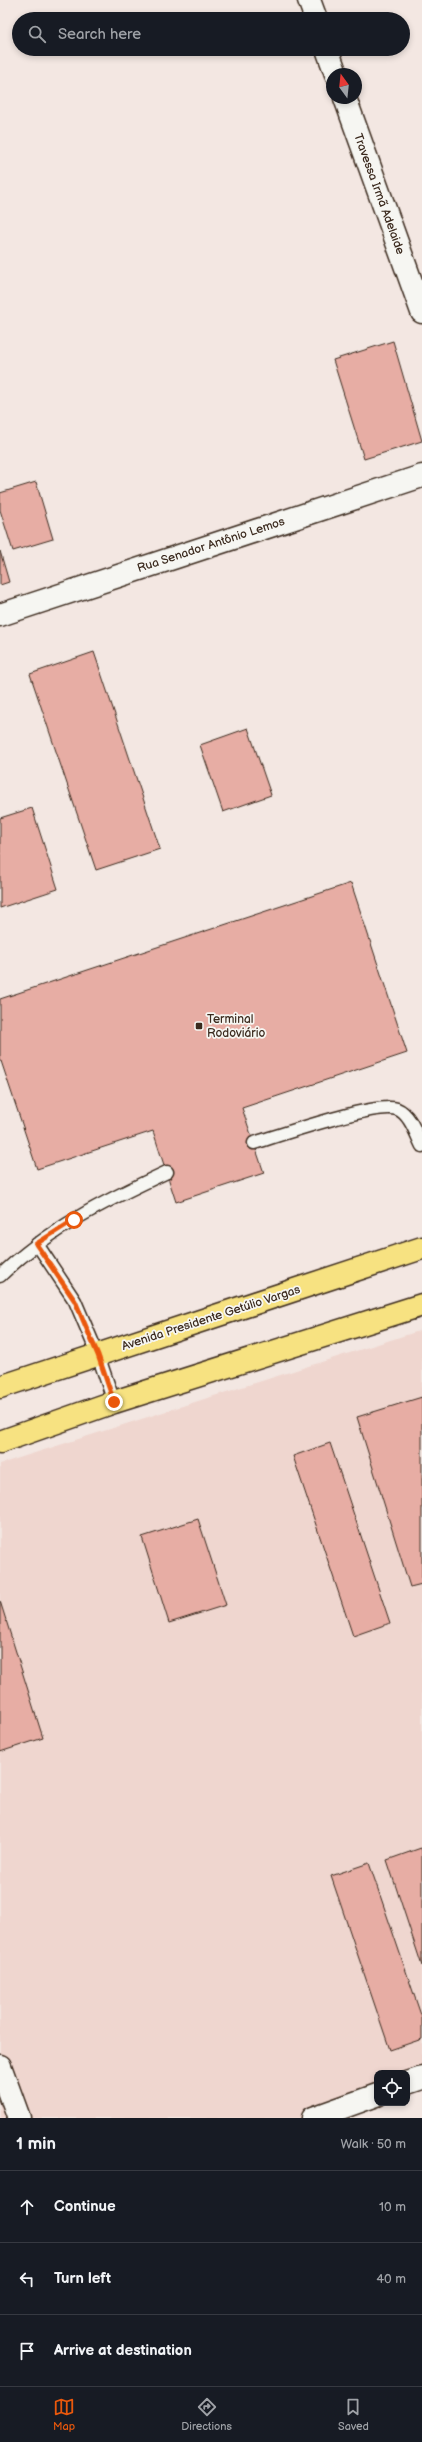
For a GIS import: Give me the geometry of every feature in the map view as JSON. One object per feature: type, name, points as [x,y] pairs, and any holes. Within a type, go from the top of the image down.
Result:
[{"type":"highway","name":"Avenida Presidente Getúlio Vargas","points":[[0,1387],[422,1248]]},
{"type":"highway","points":[[0,1442],[114,1402],[422,1305]]},
{"type":"street","points":[[309,0],[313,12]]},
{"type":"street","points":[[330,56],[334,68]]},
{"type":"street","name":"Travessa Irmã Adelaide","points":[[347,104],[422,312]]},
{"type":"street","name":"Rua Senador Antônio Lemos","points":[[0,615],[422,476]]},
{"type":"street","points":[[0,2066],[19,2118]]},
{"type":"street","points":[[410,2083],[422,2078]]},
{"type":"street","points":[[313,2118],[374,2095]]},
{"type":"lane","points":[[254,1143],[361,1112],[387,1108],[396,1109],[403,1113],[422,1146]]},
{"type":"lane","points":[[0,1276],[36,1244],[97,1205],[167,1172]]},
{"type":"lane","points":[[36,1244],[75,1301],[98,1355],[114,1402]]},
{"type":"shaded area","points":[[422,1330],[422,2077],[410,2074],[410,2070],[374,2070],[374,2094],[309,2118],[0,2118],[0,1464]]},
{"type":"building","points":[[393,341],[422,441],[364,459],[333,360]]},
{"type":"building","points":[[36,482],[53,539],[13,551],[0,510],[0,493]]},
{"type":"building","points":[[0,551],[9,582],[0,585]]},
{"type":"building","points":[[94,652],[160,849],[96,870],[30,674]]},
{"type":"building","points":[[248,728],[271,795],[223,812],[200,745]]},
{"type":"building","points":[[32,808],[58,889],[0,908],[0,818]]},
{"type":"building","name":"Terminal Rodoviário","points":[[351,883],[407,1053],[242,1108],[264,1173],[176,1202],[153,1131],[37,1169],[0,1058],[0,999]]},
{"type":"building","points":[[422,1397],[422,1584],[410,1587],[357,1417]]},
{"type":"building","points":[[330,1443],[390,1623],[353,1636],[293,1456]]},
{"type":"building","points":[[198,1519],[226,1605],[169,1623],[142,1537]]},
{"type":"building","points":[[0,1601],[43,1738],[0,1752]]},
{"type":"building","points":[[421,1848],[422,1851],[422,1966],[387,1860]]},
{"type":"building","points":[[369,1863],[422,2018],[422,2039],[390,2050],[331,1876]]},
{"type":"place","name":"Terminal Rodoviário","points":[[199,1026]]},
{"type":"route","points":[[74,1220],[36,1244],[75,1301],[98,1355],[114,1402]]}]
